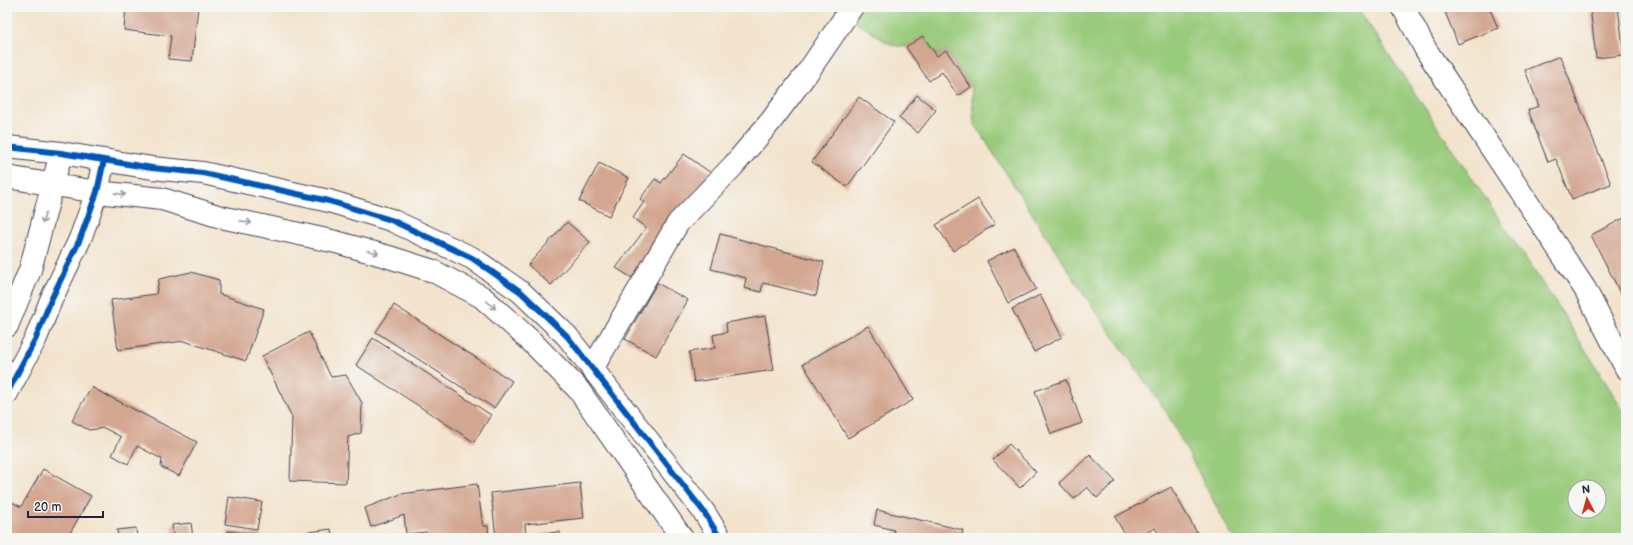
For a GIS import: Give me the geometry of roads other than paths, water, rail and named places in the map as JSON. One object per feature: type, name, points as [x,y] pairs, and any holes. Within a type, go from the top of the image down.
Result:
[{"type":"street","points":[[592,369],[678,223],[733,166],[771,121],[807,73],[852,7]]},
{"type":"street","points":[[1403,7],[1426,50],[1585,290],[1626,368]]},
{"type":"street","points":[[7,147],[61,153],[152,168],[203,173],[329,201],[391,220],[472,258],[521,292],[567,336],[704,512],[720,538]]},
{"type":"street","points":[[7,326],[30,270],[54,185],[61,153]]},
{"type":"street","points":[[7,393],[36,338],[51,300],[80,239],[97,192],[104,160]]},
{"type":"street","points":[[7,177],[97,192],[162,199],[221,217],[336,242],[390,257],[433,272],[482,297],[532,342],[578,389],[682,538]]}]
